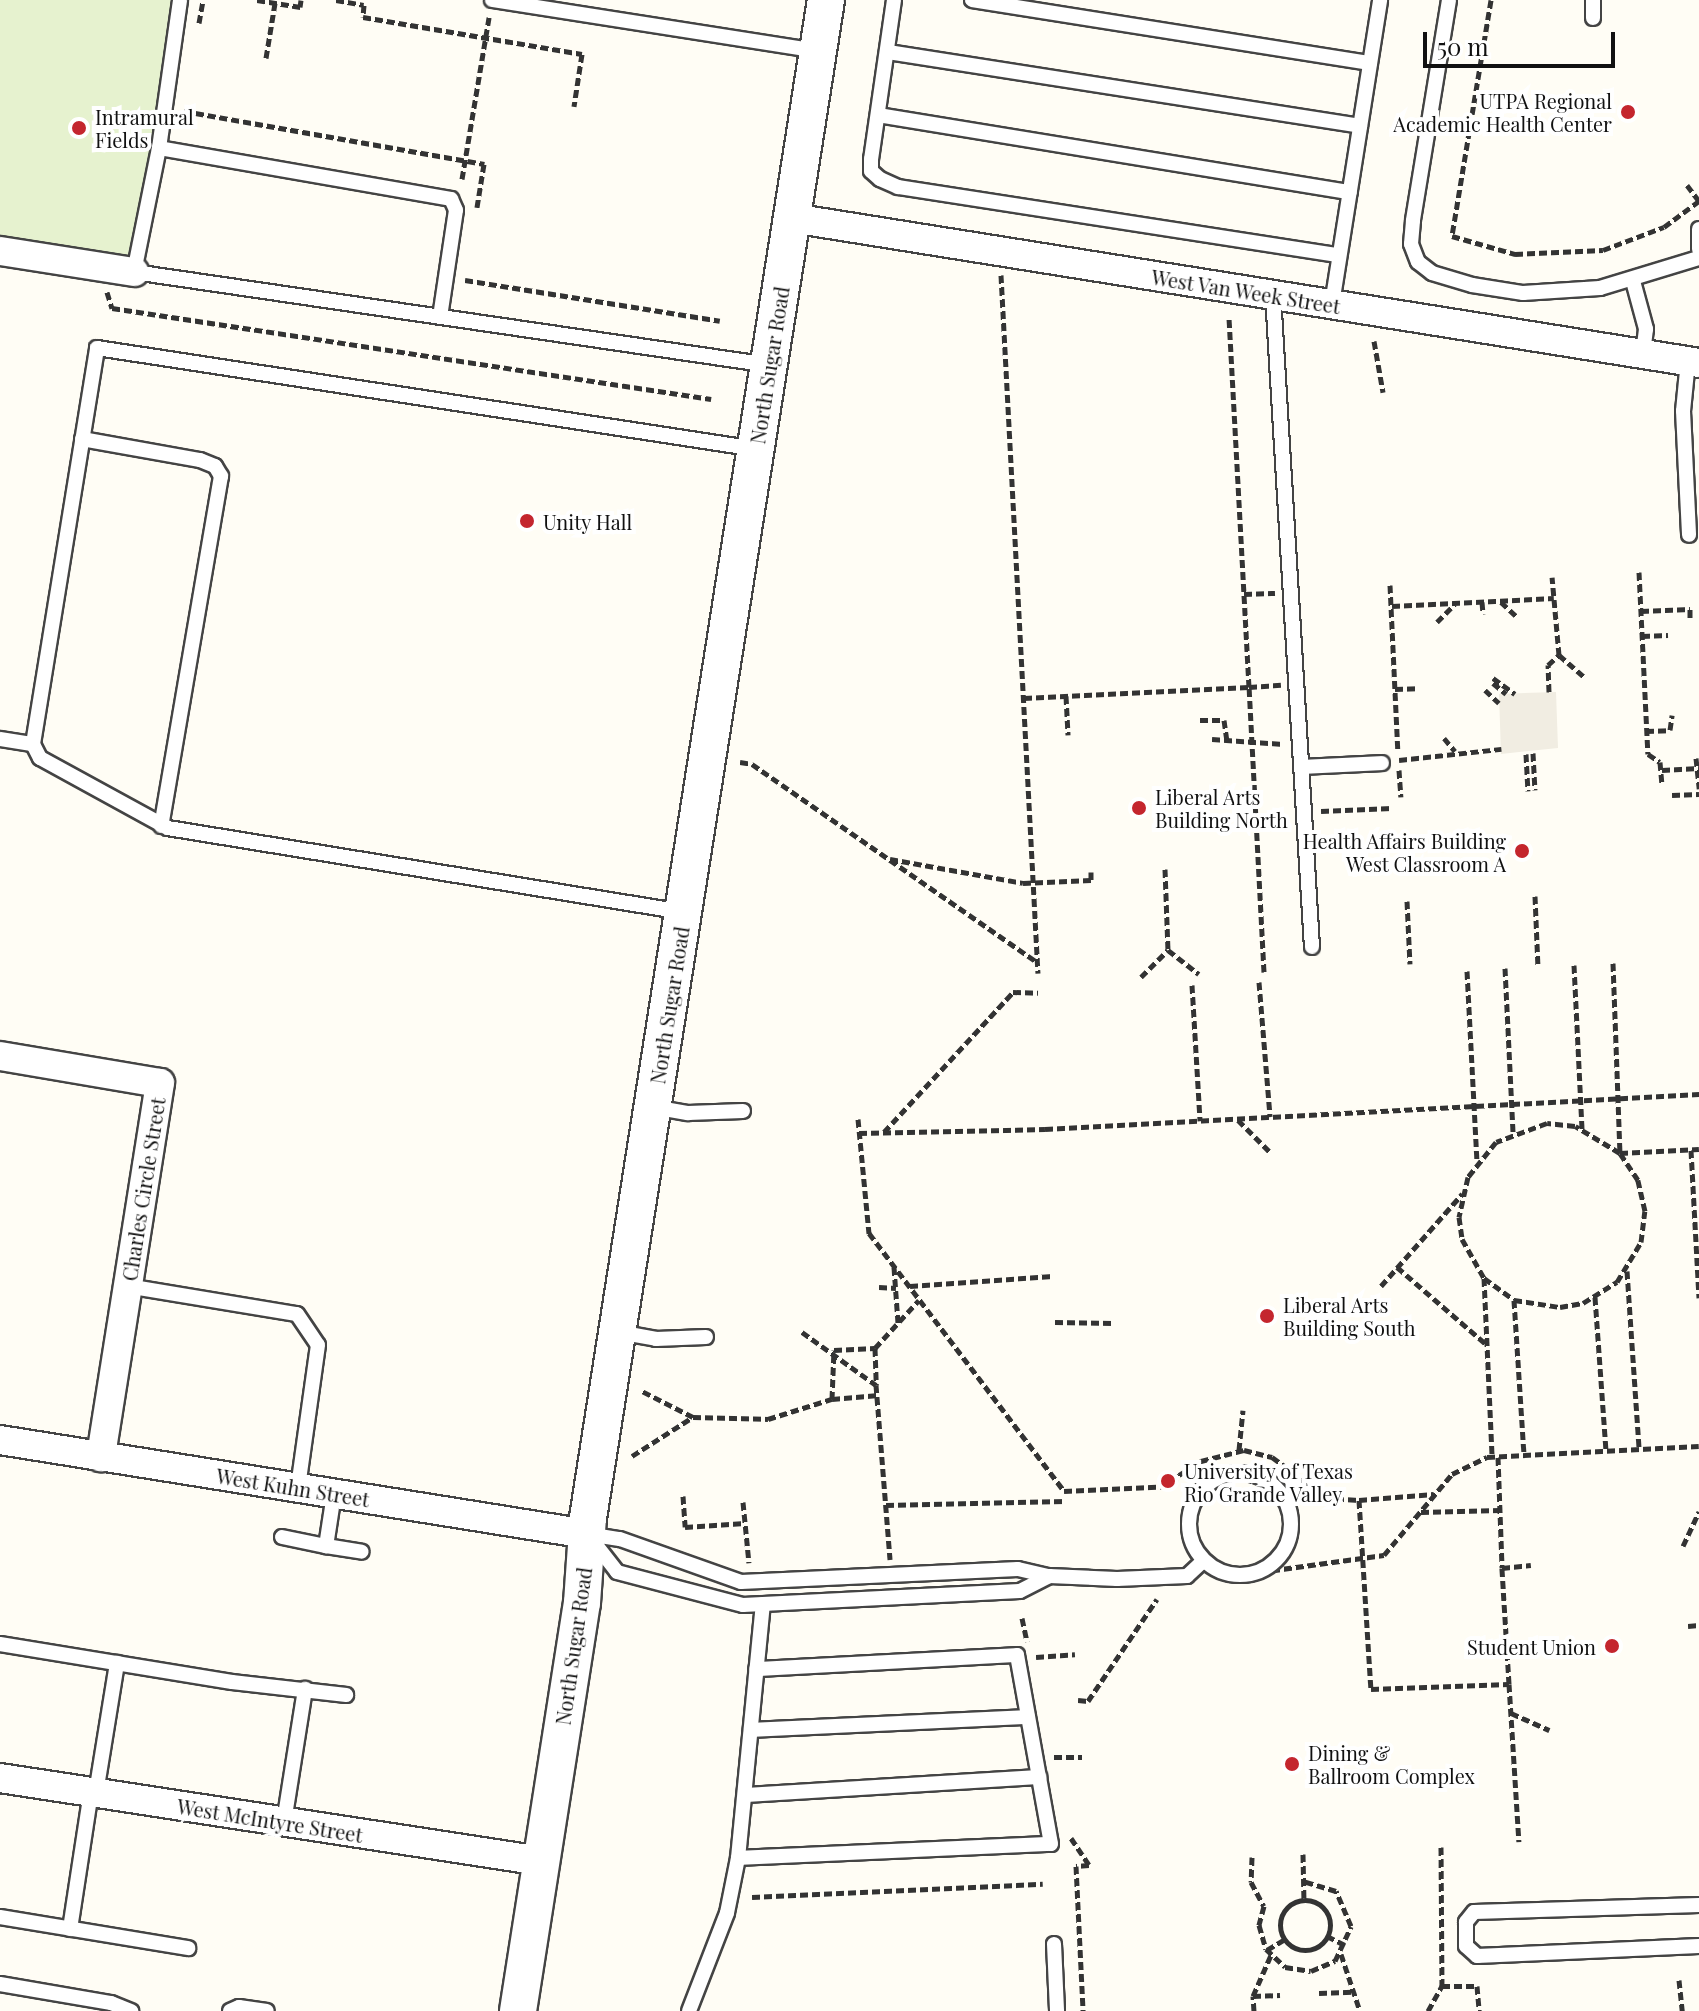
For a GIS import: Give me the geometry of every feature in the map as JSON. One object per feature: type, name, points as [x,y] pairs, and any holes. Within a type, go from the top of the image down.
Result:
[{"type":"street","name":"North Sugar Road","points":[[518,2011],[582,1603],[587,1534],[617,1332],[826,0]]},
{"type":"street","name":"West Van Week Street","points":[[792,218],[1694,362]]},
{"type":"street","points":[[0,251],[134,272]]},
{"type":"street","name":"Charles Circle Street","points":[[0,1056],[160,1083],[101,1457]]},
{"type":"street","name":"West Kuhn Street","points":[[0,1440],[587,1534]]},
{"type":"street","name":"West McIntyre Street","points":[[0,1778],[541,1861]]},
{"type":"lane","points":[[180,0],[159,148],[134,272],[769,365]]},
{"type":"lane","points":[[492,0],[818,51]]},
{"type":"lane","points":[[894,0],[871,171],[898,187],[1339,255]]},
{"type":"lane","points":[[972,0],[1370,63]]},
{"type":"lane","points":[[1332,304],[1380,0]]},
{"type":"lane","points":[[1449,0],[1413,221],[1411,244],[1418,262],[1432,273],[1472,285],[1523,293],[1633,281],[1699,258]]},
{"type":"lane","points":[[1593,0],[1593,18]]},
{"type":"lane","points":[[888,52],[1360,126]]},
{"type":"lane","points":[[878,115],[1350,192]]},
{"type":"lane","points":[[159,148],[451,199],[456,210],[440,317]]},
{"type":"lane","points":[[1699,229],[1699,249]]},
{"type":"lane","points":[[1633,281],[1646,329],[1643,354]]},
{"type":"lane","points":[[1273,295],[1312,947]]},
{"type":"lane","points":[[683,912],[161,826],[40,758],[33,744],[97,348],[756,449]]},
{"type":"lane","points":[[1689,535],[1683,411],[1694,362]]},
{"type":"lane","points":[[82,439],[215,466],[221,476],[161,826]]},
{"type":"lane","points":[[0,739],[33,744]]},
{"type":"lane","points":[[1303,767],[1382,763]]},
{"type":"lane","points":[[652,1107],[688,1113],[743,1111]]},
{"type":"lane","points":[[127,1286],[297,1314],[318,1345],[298,1488]]},
{"type":"lane","points":[[617,1332],[656,1339],[706,1337]]},
{"type":"lane","points":[[1252,1474],[1279,1490],[1290,1519],[1285,1549],[1260,1572],[1235,1576],[1203,1561],[1188,1529],[1195,1498],[1222,1475],[1252,1474]]},
{"type":"lane","points":[[326,1546],[334,1494]]},
{"type":"lane","points":[[587,1534],[620,1539],[741,1582],[1018,1569],[1049,1576],[1187,1576],[1203,1561]]},
{"type":"lane","points":[[587,1534],[617,1572],[732,1603],[1020,1591],[1049,1576]]},
{"type":"lane","points":[[282,1537],[362,1552]]},
{"type":"lane","points":[[732,1603],[741,1582]]},
{"type":"lane","points":[[689,2011],[727,1913],[738,1858],[763,1604]]},
{"type":"lane","points":[[0,1644],[346,1695]]},
{"type":"lane","points":[[738,1858],[1051,1844],[1017,1655],[756,1669]]},
{"type":"lane","points":[[70,1929],[117,1663]]},
{"type":"lane","points":[[284,1822],[305,1689]]},
{"type":"lane","points":[[751,1730],[1028,1717]]},
{"type":"lane","points":[[745,1795],[1039,1777]]},
{"type":"lane","points":[[1699,1905],[1474,1912],[1466,1922],[1466,1946],[1477,1956],[1699,1946]]},
{"type":"lane","points":[[0,1917],[188,1948]]},
{"type":"lane","points":[[1054,1944],[1057,2011]]},
{"type":"lane","points":[[0,1984],[111,2003],[131,2011]]},
{"type":"lane","points":[[230,2011],[239,2007],[267,2011]]},
{"type":"path","points":[[198,28],[203,0]]},
{"type":"path","points":[[257,0],[300,7],[301,0]]},
{"type":"path","points":[[336,0],[364,5],[363,17],[582,54],[574,106]]},
{"type":"path","points":[[462,179],[492,0]]},
{"type":"path","points":[[1491,0],[1452,236],[1515,254],[1603,250],[1664,227],[1699,201],[1687,185]]},
{"type":"path","points":[[266,58],[275,3]]},
{"type":"path","points":[[186,99],[184,114],[484,164],[474,222]]},
{"type":"path","points":[[467,265],[465,280],[720,321]]},
{"type":"path","points":[[1001,274],[1038,973]]},
{"type":"path","points":[[104,284],[112,308],[711,399]]},
{"type":"path","points":[[1229,316],[1264,972]]},
{"type":"path","points":[[1374,341],[1383,392]]},
{"type":"path","points":[[1639,572],[1648,754],[1659,760],[1662,784]]},
{"type":"path","points":[[1552,577],[1559,655],[1584,677]]},
{"type":"path","points":[[1390,585],[1401,797]]},
{"type":"path","points":[[1244,594],[1281,592]]},
{"type":"path","points":[[1392,606],[1554,598]]},
{"type":"path","points":[[1500,601],[1518,618]]},
{"type":"path","points":[[1482,602],[1483,614]]},
{"type":"path","points":[[1437,622],[1455,603]]},
{"type":"path","points":[[1641,611],[1690,609],[1690,620]]},
{"type":"path","points":[[1642,636],[1668,635]]},
{"type":"path","points":[[1549,692],[1547,670],[1559,655]]},
{"type":"path","points":[[1506,694],[1493,680],[1515,694]]},
{"type":"path","points":[[1024,698],[1298,684]]},
{"type":"path","points":[[1395,689],[1418,688]]},
{"type":"path","points":[[1485,690],[1499,703]]},
{"type":"path","points":[[1066,696],[1068,735]]},
{"type":"path","points":[[1646,731],[1670,730],[1672,715]]},
{"type":"path","points":[[1200,720],[1224,720],[1227,742]]},
{"type":"path","points":[[1444,738],[1455,751]]},
{"type":"path","points":[[1212,739],[1290,745]]},
{"type":"path","points":[[1399,760],[1447,758],[1455,751],[1480,746],[1501,749]]},
{"type":"path","points":[[1530,753],[1531,791]]},
{"type":"path","points":[[1672,795],[1699,792],[1696,758]]},
{"type":"path","points":[[740,762],[752,764],[1037,962]]},
{"type":"path","points":[[1662,770],[1698,768]]},
{"type":"path","points":[[1317,812],[1392,808]]},
{"type":"path","points":[[888,859],[1033,883],[1091,880],[1091,872]]},
{"type":"path","points":[[1141,977],[1168,950],[1165,869]]},
{"type":"path","points":[[1535,896],[1538,967]]},
{"type":"path","points":[[1407,901],[1410,964]]},
{"type":"path","points":[[1168,950],[1199,974]]},
{"type":"path","points":[[1613,963],[1620,1153]]},
{"type":"path","points":[[1574,965],[1582,1129]]},
{"type":"path","points":[[1505,968],[1513,1133]]},
{"type":"path","points":[[1381,1286],[1462,1194],[1477,1161],[1467,971]]},
{"type":"path","points":[[1259,982],[1270,1117]]},
{"type":"path","points":[[1192,985],[1200,1121]]},
{"type":"path","points":[[884,1133],[1013,992],[1038,993]]},
{"type":"path","points":[[859,1133],[1200,1121],[1699,1094]]},
{"type":"path","points":[[858,1119],[869,1233],[1064,1491],[1173,1486],[1187,1468],[1239,1450],[1272,1457],[1302,1479],[1312,1497],[1359,1500],[1435,1494]]},
{"type":"path","points":[[1238,1119],[1269,1151]]},
{"type":"path","points":[[1462,1194],[1462,1239],[1484,1278],[1514,1300],[1560,1307],[1595,1297],[1627,1270],[1641,1242],[1645,1211],[1638,1180],[1620,1153],[1582,1129],[1547,1123],[1513,1133],[1477,1161]]},
{"type":"path","points":[[1620,1153],[1699,1149]]},
{"type":"path","points":[[1691,1150],[1699,1298]]},
{"type":"path","points":[[894,1266],[898,1323]]},
{"type":"path","points":[[1397,1267],[1487,1345]]},
{"type":"path","points":[[1627,1270],[1639,1449]]},
{"type":"path","points":[[909,1286],[1053,1276]]},
{"type":"path","points":[[1484,1278],[1519,1842]]},
{"type":"path","points":[[879,1287],[896,1288]]},
{"type":"path","points":[[1595,1297],[1606,1451]]},
{"type":"path","points":[[874,1561],[890,1560],[875,1348],[919,1300]]},
{"type":"path","points":[[1514,1300],[1524,1455]]},
{"type":"path","points":[[1055,1322],[1113,1323]]},
{"type":"path","points":[[802,1332],[834,1350],[876,1385]]},
{"type":"path","points":[[834,1350],[875,1348]]},
{"type":"path","points":[[832,1399],[834,1350]]},
{"type":"path","points":[[642,1391],[693,1417],[768,1419],[832,1399],[879,1395]]},
{"type":"path","points":[[1239,1450],[1243,1410]]},
{"type":"path","points":[[632,1456],[693,1417]]},
{"type":"path","points":[[1260,1572],[1363,1562],[1384,1555],[1452,1474],[1495,1457],[1699,1446]]},
{"type":"path","points":[[683,1496],[685,1527],[745,1523]]},
{"type":"path","points":[[1359,1500],[1371,1689],[1509,1684]]},
{"type":"path","points":[[886,1505],[1066,1501]]},
{"type":"path","points":[[743,1502],[749,1563]]},
{"type":"path","points":[[1420,1512],[1500,1510]]},
{"type":"path","points":[[1683,1546],[1699,1512]]},
{"type":"path","points":[[740,1563],[761,1563]]},
{"type":"path","points":[[1502,1568],[1531,1565]]},
{"type":"path","points":[[1078,1700],[1088,1701],[1157,1599]]},
{"type":"path","points":[[1022,1618],[1031,1658],[1075,1654]]},
{"type":"path","points":[[1688,1626],[1699,1625]]},
{"type":"path","points":[[1511,1713],[1549,1730]]},
{"type":"path","points":[[1428,2011],[1442,1986],[1441,1847]]},
{"type":"path","points":[[1303,1854],[1304,1900]]},
{"type":"path","points":[[1252,1857],[1251,1882],[1264,1906],[1259,1925],[1269,1953],[1285,1967],[1311,1971],[1341,1953],[1351,1926],[1344,1901],[1325,1884],[1304,1881]]},
{"type":"path","points":[[1083,2011],[1076,1866],[1089,1865]]},
{"type":"path","points":[[752,1897],[1043,1884]]},
{"type":"path","points":[[1285,1939],[1283,1915],[1304,1900],[1315,1902],[1329,1916],[1327,1936]]},
{"type":"path","points":[[1327,1936],[1345,1945]]},
{"type":"path","points":[[1285,1939],[1305,1950],[1327,1936]]},
{"type":"path","points":[[1254,2011],[1253,1996],[1269,1953],[1285,1939]]},
{"type":"path","points":[[1341,1953],[1360,2011]]},
{"type":"path","points":[[1679,1980],[1682,2011]]},
{"type":"path","points":[[1442,1986],[1477,1986],[1479,2011]]},
{"type":"path","points":[[1319,1993],[1353,1992]]},
{"type":"path","points":[[1253,1996],[1280,1995]]},
{"type":"green space","name":"Intramural Fields","points":[[0,0],[180,0],[134,272],[0,257]]},
{"type":"shaded area","points":[[1556,692],[1558,748],[1501,754],[1499,694]]},
{"type":"place","name":"UTPA Regional Academic Health Center","points":[[1628,112]]},
{"type":"place","name":"Intramural Fields","points":[[79,128]]},
{"type":"place","name":"Unity Hall","points":[[527,521]]},
{"type":"place","name":"Liberal Arts Building North","points":[[1139,808]]},
{"type":"place","name":"Health Affairs Building West Classroom A","points":[[1522,851]]},
{"type":"place","name":"Liberal Arts Building South","points":[[1267,1316]]},
{"type":"place","name":"University of Texas Rio Grande Valley","points":[[1168,1481]]},
{"type":"place","name":"Student Union","points":[[1612,1646]]},
{"type":"place","name":"Dining & Ballroom Complex","points":[[1292,1764]]}]
